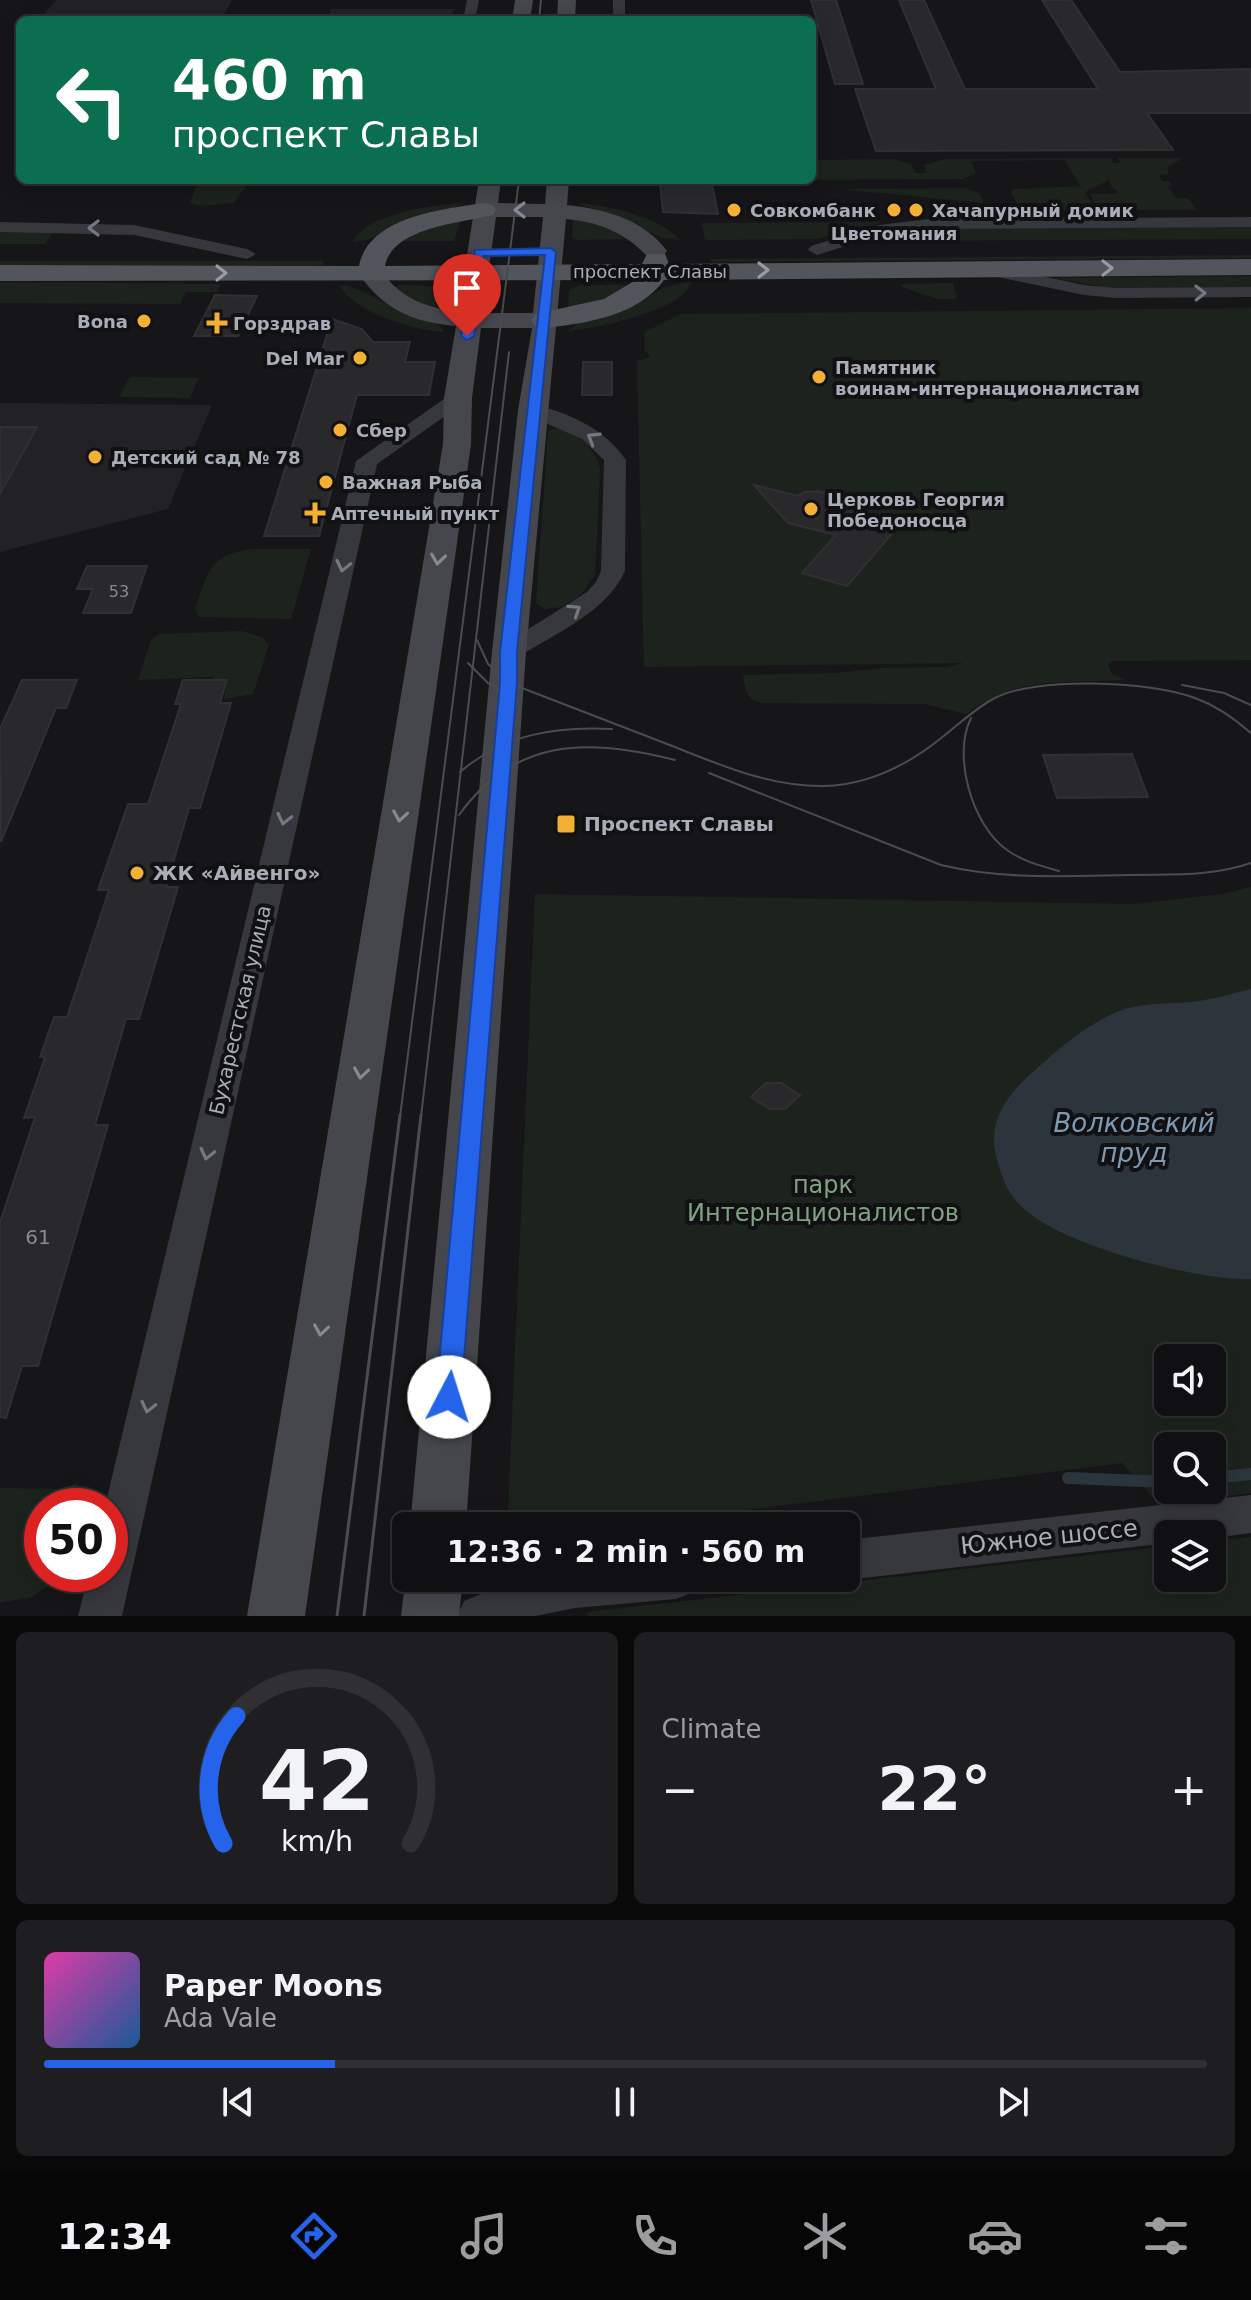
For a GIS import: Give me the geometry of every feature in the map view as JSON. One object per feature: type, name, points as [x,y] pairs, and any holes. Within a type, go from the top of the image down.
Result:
[{"type":"main road","points":[[276,1616],[457,444],[458,398],[489,184]]},
{"type":"main road","points":[[439,1512],[509,683],[509,652],[558,184]]},
{"type":"main road","points":[[484,210],[555,210],[620,225],[642,237],[656,261],[642,289],[612,306],[545,320],[470,321],[429,314],[393,300],[382,292],[373,263],[383,244],[409,228],[484,210]]},
{"type":"main road","name":"проспект Славы","points":[[656,261],[817,250],[1251,247]]},
{"type":"main road","name":"проспект Славы","points":[[0,253],[247,254],[373,263]]},
{"type":"main road","name":"проспект Славы","points":[[0,273],[373,263],[656,261],[984,269],[1251,267]]},
{"type":"main road","points":[[430,1616],[433,1592]]},
{"type":"street","points":[[817,250],[879,230],[929,224],[1251,222]]},
{"type":"street","points":[[0,227],[134,230],[247,254]]},
{"type":"street","points":[[984,269],[1084,290],[1116,293],[1251,292]]},
{"type":"street","name":"Бухарестская улица","points":[[128,1495],[367,461],[458,398]]},
{"type":"street","points":[[509,652],[595,597],[607,585],[613,571],[615,460],[609,448],[589,435],[532,410]]},
{"type":"street","points":[[444,1449],[452,1493],[459,1512]]},
{"type":"street","name":"Южное шоссе","points":[[860,1558],[1251,1514]]},
{"type":"street","name":"Бухарестская улица","points":[[100,1616],[106,1592]]},
{"type":"street","points":[[479,1616],[507,1603],[554,1592]]},
{"type":"shaded area","points":[[56,0],[232,0],[223,16],[42,16]]},
{"type":"shaded area","points":[[331,9],[454,9],[452,16],[328,16]]},
{"type":"shaded area","name":"Детский сад № 78","points":[[0,403],[212,405],[168,509],[0,552]]},
{"type":"green space","points":[[1111,158],[1113,163],[1121,163],[1117,158],[1183,158],[1167,167],[1169,174],[1159,175],[1162,181],[1169,181],[1172,185],[1168,186],[1176,198],[1188,198],[1197,210],[1099,210],[1090,194],[1116,194],[1118,191],[1112,188],[1109,180],[1085,192],[1096,210],[1021,211],[1011,192],[1014,189],[1087,186],[1080,186],[1065,160],[971,161],[976,173],[963,179],[816,180],[816,160],[893,159],[911,164],[915,173],[927,173],[924,165],[946,159]]},
{"type":"green space","points":[[197,184],[247,184],[234,203],[200,206],[190,203]]},
{"type":"green space","points":[[965,188],[979,193],[984,203],[840,189]]},
{"type":"green space","points":[[467,203],[392,228],[367,240],[353,242],[360,232],[387,217],[439,205]]},
{"type":"green space","points":[[575,203],[616,209],[646,218],[680,240],[662,238],[627,220]]},
{"type":"green space","points":[[573,217],[606,226],[629,239],[575,240],[572,237]]},
{"type":"green space","points":[[461,219],[454,241],[403,241],[411,234]]},
{"type":"green space","points":[[884,222],[816,239],[705,240],[702,223]]},
{"type":"green space","points":[[1251,226],[1251,239],[877,241],[870,238],[902,231],[933,229]]},
{"type":"green space","points":[[0,231],[54,231],[45,244],[0,244]]},
{"type":"green space","points":[[1251,255],[1251,258],[711,262],[710,259]]},
{"type":"green space","points":[[0,261],[324,261],[322,265],[0,265]]},
{"type":"green space","points":[[1251,276],[1251,288],[1110,288],[1054,278]]},
{"type":"green space","points":[[0,282],[221,284],[217,292],[186,292],[180,304],[0,303]]},
{"type":"green space","points":[[691,282],[685,292],[656,310],[597,327],[567,331],[579,323],[641,301],[667,286]]},
{"type":"green space","points":[[953,283],[957,299],[937,299],[902,287],[902,284]]},
{"type":"green space","points":[[339,285],[359,290],[406,314],[436,324],[444,332],[401,324],[371,312],[347,295]]},
{"type":"green space","points":[[399,285],[447,287],[450,289],[448,308],[420,304],[392,288]]},
{"type":"green space","points":[[580,285],[627,286],[620,294],[568,311],[569,290]]},
{"type":"green space","points":[[1251,308],[1251,660],[1112,661],[1108,664],[1111,673],[1125,680],[1022,687],[985,702],[966,714],[924,704],[764,703],[748,694],[743,675],[836,673],[881,668],[946,667],[964,663],[644,667],[637,361],[651,356],[644,350],[645,332],[681,314]]},
{"type":"green space","points":[[130,377],[199,378],[190,398],[119,397]]},
{"type":"green space","points":[[551,429],[568,432],[583,441],[594,454],[600,470],[595,575],[581,594],[562,607],[545,609],[536,603],[548,433]]},
{"type":"green space","points":[[253,549],[311,549],[291,619],[199,617],[195,609],[212,567],[227,555]]},
{"type":"green space","points":[[241,631],[262,637],[269,645],[253,694],[224,699],[228,680],[213,677],[138,680],[151,640],[159,634]]},
{"type":"green space","name":"парк Интернационалистов","points":[[1251,887],[1251,1493],[1226,1496],[1226,1432],[1154,1432],[1154,1498],[1122,1463],[731,1512],[508,1511],[535,894],[1135,904],[1223,894]]},
{"type":"green space","points":[[0,1488],[24,1488],[24,1592],[39,1592],[31,1597],[0,1603]]},
{"type":"green space","points":[[1251,1537],[1251,1616],[588,1616],[587,1612],[763,1592],[860,1592],[860,1581],[1154,1548],[1154,1592],[1226,1592],[1226,1540]]},
{"type":"water","name":"Волковский пруд","points":[[1251,989],[1251,1279],[1198,1274],[1130,1258],[1066,1235],[1017,1202],[1001,1173],[994,1133],[1008,1099],[1034,1071],[1088,1028],[1125,1009],[1198,1001]]},
{"type":"building","points":[[811,0],[836,0],[863,84],[835,84]]},
{"type":"building","points":[[899,0],[924,0],[965,89],[1098,89],[1042,0],[1071,0],[1120,72],[1251,69],[1251,113],[1147,113],[1173,150],[876,151],[855,89],[936,89]]},
{"type":"building","points":[[660,184],[712,184],[718,214],[663,212]]},
{"type":"building","points":[[215,295],[257,296],[238,336],[194,336]]},
{"type":"building","points":[[332,319],[362,329],[373,342],[410,342],[405,362],[435,362],[429,395],[357,395],[319,536],[264,536]]},
{"type":"building","points":[[583,362],[612,362],[612,395],[582,395]]},
{"type":"building","points":[[0,427],[37,427],[0,494]]},
{"type":"building","points":[[754,485],[798,496],[816,491],[830,494],[842,507],[900,524],[847,586],[802,573],[836,535],[788,523]]},
{"type":"building","points":[[87,566],[147,566],[131,613],[83,613],[93,589],[77,589]]},
{"type":"building","points":[[22,680],[77,680],[66,708],[56,708],[1,842],[0,729]]},
{"type":"building","points":[[183,680],[227,680],[220,703],[231,703],[200,808],[189,808],[166,887],[178,887],[139,1019],[126,1019],[95,1125],[108,1125],[38,1366],[22,1366],[6,1418],[0,1417],[0,1222],[35,1117],[24,1118],[45,1057],[40,1057],[54,1017],[67,1017],[109,890],[98,890],[128,804],[148,804],[181,704],[175,704]]},
{"type":"building","points":[[1132,754],[1148,797],[1057,798],[1043,755]]},
{"type":"building","points":[[766,1083],[781,1083],[800,1095],[785,1109],[770,1109],[751,1097]]},
{"type":"waterway","points":[[1226,1477],[1251,1474]]},
{"type":"waterway","points":[[1068,1478],[1154,1481]]},
{"type":"tram line","points":[[539,16],[541,0]]},
{"type":"tram line","points":[[400,1117],[518,184]]},
{"type":"tram line","points":[[473,668],[509,352]]},
{"type":"tram line","points":[[477,640],[488,664],[509,683],[721,765],[761,778],[803,785],[840,785],[871,778],[927,749],[993,699],[1036,687],[1122,685],[1175,692],[1218,709],[1251,733]]},
{"type":"tram line","points":[[468,663],[473,668]]},
{"type":"tram line","points":[[461,771],[473,668]]},
{"type":"tram line","points":[[473,668],[488,683],[516,698]]},
{"type":"tram line","points":[[1182,685],[1224,693],[1251,705]]},
{"type":"tram line","points":[[971,718],[964,751],[965,770],[975,807],[984,824],[995,839],[1013,854],[1059,871]]},
{"type":"tram line","points":[[461,771],[495,749],[532,735],[571,729],[612,729]]},
{"type":"tram line","points":[[459,815],[481,789],[504,770],[556,750],[613,748],[675,760]]},
{"type":"tram line","points":[[421,1117],[461,771]]},
{"type":"tram line","points":[[709,773],[941,865],[965,870],[1035,876],[1176,874],[1221,871],[1251,863]]},
{"type":"tram line","points":[[337,1616],[400,1115]]},
{"type":"tram line","points":[[364,1616],[421,1115]]},
{"type":"place","name":"Совкомбанк","points":[[734,210]]},
{"type":"place","name":"Цветомания","points":[[894,210]]},
{"type":"place","name":"Хачапурный домик","points":[[916,210]]},
{"type":"place","name":"Bona","points":[[144,321]]},
{"type":"place","name":"Горздрав","points":[[217,323]]},
{"type":"place","name":"Del Mar","points":[[360,358]]},
{"type":"place","name":"Памятник воинам-интернационалистам","points":[[819,377]]},
{"type":"place","name":"Сбер","points":[[340,430]]},
{"type":"place","name":"Детский сад № 78","points":[[95,457]]},
{"type":"place","name":"Важная Рыба","points":[[326,482]]},
{"type":"place","name":"Церковь Георгия Победоносца","points":[[811,509]]},
{"type":"place","name":"Аптечный пункт","points":[[315,513]]},
{"type":"place","name":"Проспект Славы","points":[[566,824]]},
{"type":"place","name":"ЖК «Айвенго»","points":[[137,873]]},
{"type":"route","points":[[449,1397],[509,683],[509,652],[551,252],[479,253],[467,336]]}]
